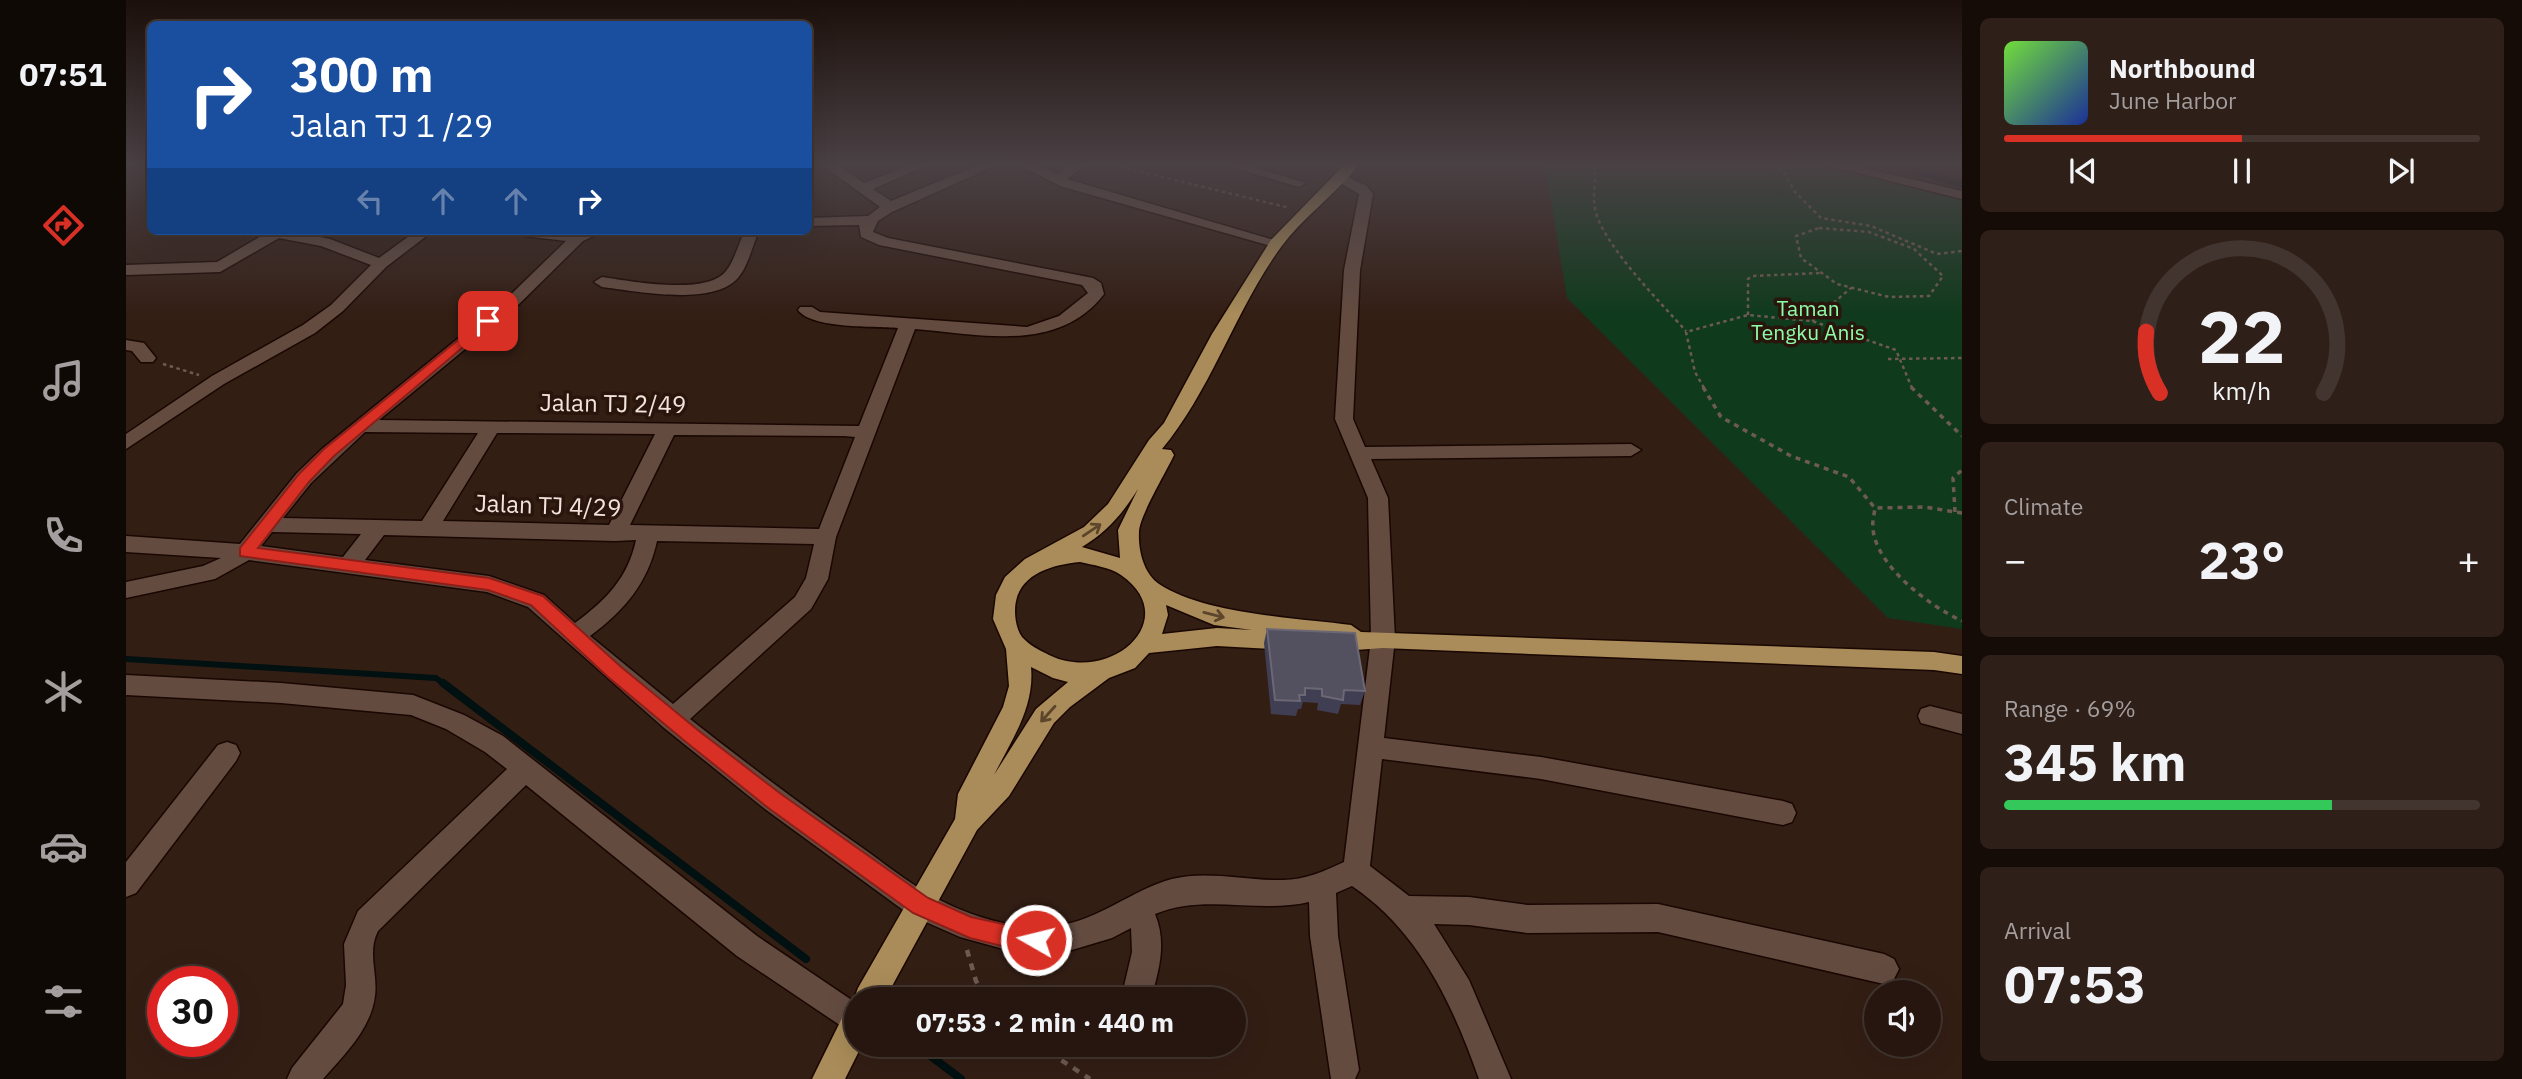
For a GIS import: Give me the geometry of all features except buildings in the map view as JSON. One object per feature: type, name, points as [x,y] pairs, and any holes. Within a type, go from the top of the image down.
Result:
[{"type":"main road","points":[[968,821],[971,794],[978,777],[1016,708],[1021,678],[1017,648],[1002,618],[1003,602],[1014,581],[1034,565],[1103,523],[1156,443],[1171,426],[1220,334],[1276,243],[1304,215]]},
{"type":"main road","points":[[1017,648],[1034,661],[1056,670],[1081,673],[1120,666],[1148,644],[1157,626],[1157,608],[1130,557],[1128,530],[1167,447],[1171,426]]},
{"type":"main road","points":[[1034,565],[1055,556],[1080,554],[1103,557],[1191,609],[1214,616],[1328,629],[1373,638],[1934,661],[1962,665]]},
{"type":"main road","points":[[1148,644],[1217,637],[1330,643],[1373,638]]},
{"type":"main road","points":[[876,987],[968,821],[1000,788],[1045,716],[1061,700],[1102,671]]},
{"type":"main road","points":[[828,1079],[844,1046]]},
{"type":"street","points":[[806,310],[811,315],[820,317],[1041,331],[1080,310],[1096,294],[1095,286],[1087,281],[873,239],[866,234],[865,227],[877,215]]},
{"type":"street","points":[[1180,215],[1276,243]]},
{"type":"street","points":[[1354,871],[1363,835],[1371,747],[1378,498],[1343,419],[1352,270],[1362,215]]},
{"type":"street","points":[[812,222],[869,220]]},
{"type":"street","points":[[126,271],[220,267],[270,235]]},
{"type":"street","points":[[290,235],[325,242],[381,264]]},
{"type":"street","points":[[126,443],[218,380],[309,329],[337,308],[381,264],[421,235]]},
{"type":"street","points":[[551,235],[578,238]]},
{"type":"street","points":[[126,590],[206,573],[230,563],[245,552],[304,478],[359,426],[509,305],[578,238],[586,235]]},
{"type":"street","points":[[603,282],[690,289],[724,282],[731,275],[750,235]]},
{"type":"street","points":[[672,720],[803,603],[817,579],[826,537],[908,324]]},
{"type":"street","points":[[126,345],[138,347],[147,358]]},
{"type":"street","name":"Jalan TJ 2/49","points":[[359,426],[844,430],[867,433]]},
{"type":"street","points":[[428,529],[491,427]]},
{"type":"street","points":[[615,534],[667,430]]},
{"type":"street","points":[[1356,453],[1631,450]]},
{"type":"street","name":"Jalan TJ 4/29","points":[[268,525],[826,537]]},
{"type":"street","points":[[348,566],[377,529]]},
{"type":"street","points":[[574,636],[606,612],[625,592],[637,572],[649,535]]},
{"type":"street","points":[[126,544],[245,552],[489,584],[537,601],[672,720],[774,801],[920,905],[970,927],[1018,939],[1055,941],[1112,924],[1137,907],[1174,891],[1286,894],[1322,886],[1354,871]]},
{"type":"street","points":[[126,685],[281,692],[413,705],[455,722],[494,744],[747,946],[844,1014]]},
{"type":"street","points":[[1930,716],[1962,724]]},
{"type":"street","points":[[1371,747],[1541,768],[1783,813]]},
{"type":"street","points":[[126,884],[227,753]]},
{"type":"street","points":[[303,1079],[356,1012],[362,987],[356,947],[364,927],[525,769]]},
{"type":"street","points":[[1354,871],[1375,883],[1404,911],[1454,978],[1479,1030],[1495,1079]]},
{"type":"street","points":[[1322,886],[1324,936],[1343,1070]]},
{"type":"street","points":[[1137,907],[1148,932],[1147,955],[1139,987]]},
{"type":"street","points":[[1404,911],[1469,911],[1527,919],[1658,918],[1884,969]]},
{"type":"path","points":[[1598,215],[1610,239],[1686,332],[1695,372],[1721,417],[1791,456],[1849,477],[1875,508],[1873,531],[1892,569],[1934,608],[1962,621]]},
{"type":"path","points":[[1818,215],[1871,226],[1937,254]]},
{"type":"path","points":[[1914,249],[1943,276],[1929,296],[1889,297],[1837,284],[1801,258],[1796,236],[1819,228],[1869,232],[1914,249],[1937,254],[1962,251]]},
{"type":"path","points":[[1748,315],[1748,279],[1752,276],[1822,273]]},
{"type":"path","points":[[1812,321],[1851,288]]},
{"type":"path","points":[[1686,332],[1748,315],[1812,321],[1896,350],[1913,392],[1962,436]]},
{"type":"path","points":[[147,358],[218,380]]},
{"type":"path","points":[[1888,359],[1962,358]]},
{"type":"path","points":[[1955,512],[1953,478],[1962,471]]},
{"type":"path","points":[[1955,500],[1960,495]]},
{"type":"path","points":[[1875,508],[1924,507],[1962,513]]},
{"type":"path","points":[[970,927],[965,942],[970,962],[981,987]]},
{"type":"path","points":[[1056,1057],[1090,1079]]},
{"type":"green space","name":"Taman Tengku Anis","points":[[1553,215],[1962,215],[1962,629],[1888,618],[1567,298]]},
{"type":"waterway","points":[[126,659],[436,678],[445,685]]},
{"type":"waterway","points":[[443,683],[806,959]]},
{"type":"waterway","points":[[932,1057],[961,1079]]},
{"type":"route","points":[[488,321],[329,453],[304,478],[245,552],[489,584],[537,601],[614,671],[692,736],[774,801],[920,905],[970,927],[1018,939],[1036,940]]}]
